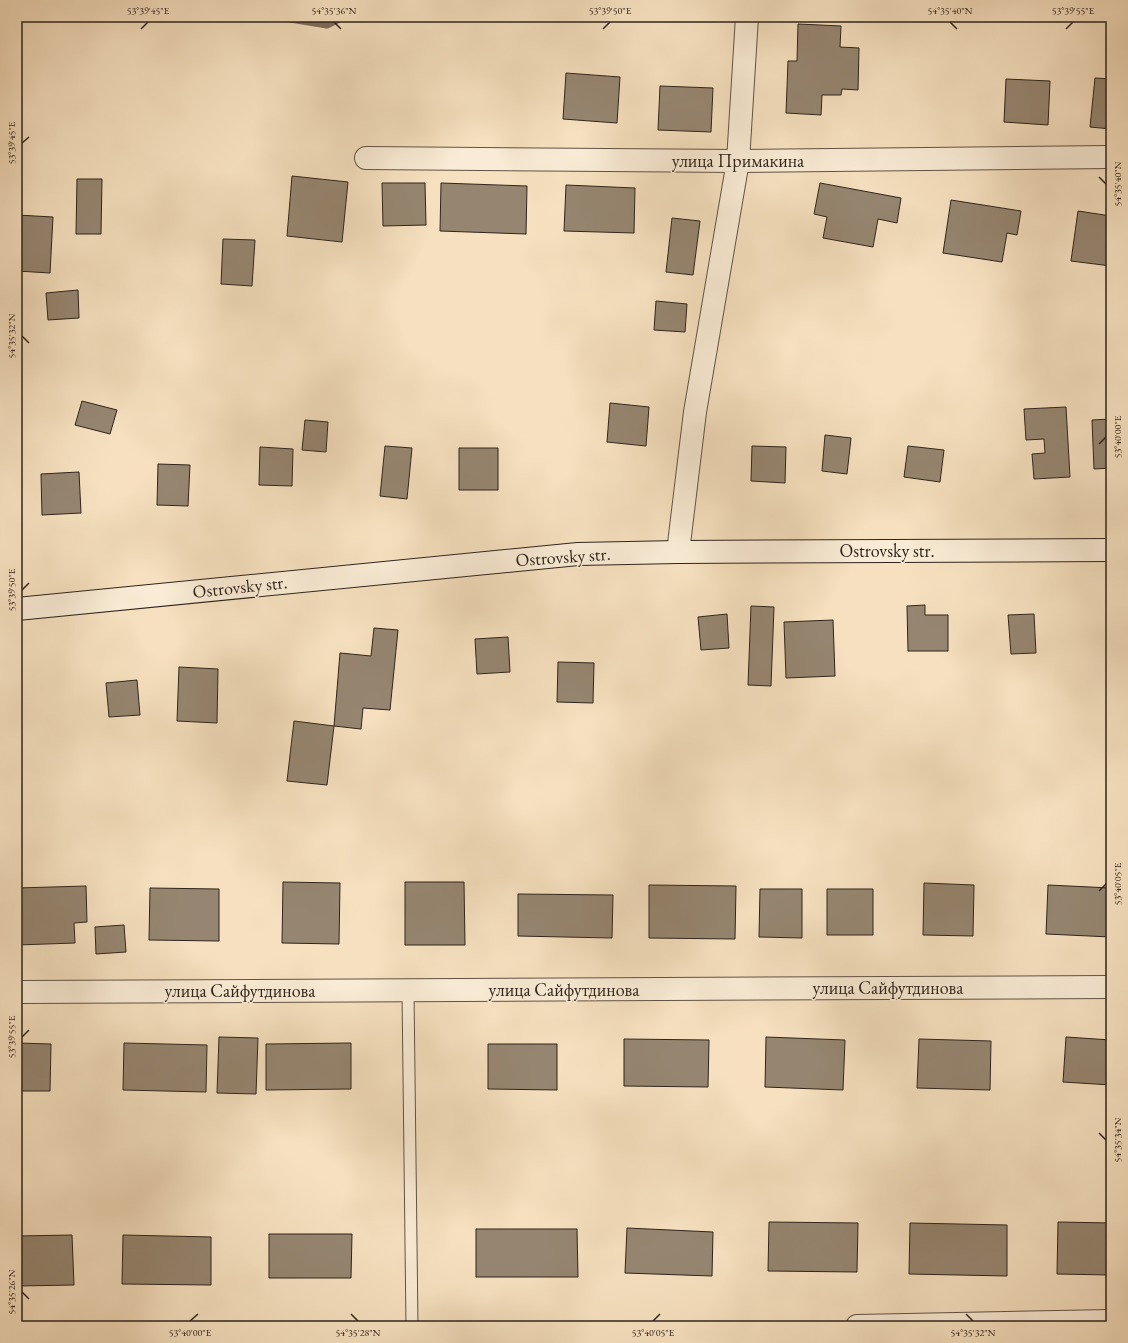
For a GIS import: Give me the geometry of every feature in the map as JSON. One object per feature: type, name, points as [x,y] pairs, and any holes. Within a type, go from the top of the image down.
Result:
[{"type":"street","points":[[678,552],[695,412],[738,161],[747,17]]},
{"type":"street","name":"улица Примакина","points":[[366,158],[738,161],[1111,157]]},
{"type":"street","name":"Ostrovsky str.","points":[[17,609],[578,554],[678,552],[1111,550]]},
{"type":"street","name":"улица Сайфутдинова","points":[[17,992],[1111,987]]},
{"type":"street","points":[[857,1326],[1111,1321]]},
{"type":"lane","points":[[408,991],[412,1326]]},
{"type":"building","points":[[798,24],[841,26],[840,47],[859,48],[858,90],[842,89],[841,95],[822,95],[821,115],[786,113],[788,61],[797,61]]},
{"type":"building","points":[[566,73],[620,77],[617,123],[563,119]]},
{"type":"building","points":[[1095,78],[1111,79],[1111,129],[1090,127]]},
{"type":"building","points":[[1006,79],[1050,81],[1048,125],[1004,122]]},
{"type":"building","points":[[660,86],[713,88],[711,132],[658,130]]},
{"type":"building","points":[[292,176],[348,182],[342,242],[287,236]]},
{"type":"building","points":[[77,179],[102,179],[101,234],[76,234]]},
{"type":"building","points":[[382,183],[425,183],[426,225],[383,226]]},
{"type":"building","points":[[441,183],[527,186],[526,234],[440,231]]},
{"type":"building","points":[[820,183],[901,198],[897,223],[878,219],[873,247],[823,238],[827,217],[814,214]]},
{"type":"building","points":[[566,185],[635,188],[634,233],[564,231]]},
{"type":"building","points":[[951,200],[1021,211],[1017,235],[1007,233],[1002,262],[943,253]]},
{"type":"building","points":[[1078,211],[1111,216],[1111,266],[1071,261]]},
{"type":"building","points":[[17,215],[53,217],[50,273],[17,271]]},
{"type":"building","points":[[672,218],[700,221],[693,275],[666,272]]},
{"type":"building","points":[[223,239],[255,240],[252,286],[221,284]]},
{"type":"building","points":[[78,290],[79,318],[48,320],[46,293]]},
{"type":"building","points":[[656,301],[687,304],[685,332],[654,330]]},
{"type":"building","points":[[82,401],[117,410],[110,434],[75,425]]},
{"type":"building","points":[[610,403],[649,407],[646,446],[607,442]]},
{"type":"building","points":[[1066,407],[1070,477],[1034,479],[1032,454],[1045,453],[1044,439],[1026,440],[1024,409]]},
{"type":"building","points":[[1111,419],[1111,468],[1094,469],[1092,420]]},
{"type":"building","points":[[305,420],[328,422],[326,452],[302,450]]},
{"type":"building","points":[[825,435],[851,438],[847,474],[822,471]]},
{"type":"building","points":[[385,446],[412,448],[407,499],[380,496]]},
{"type":"building","points":[[752,446],[786,447],[785,483],[751,481]]},
{"type":"building","points":[[908,446],[944,450],[940,482],[904,477]]},
{"type":"building","points":[[260,447],[293,449],[292,486],[259,485]]},
{"type":"building","points":[[459,448],[498,448],[498,490],[459,490]]},
{"type":"building","points":[[158,464],[190,465],[188,506],[157,505]]},
{"type":"building","points":[[79,472],[81,513],[42,515],[41,474]]},
{"type":"building","points":[[925,605],[925,615],[948,615],[948,651],[908,651],[907,606]]},
{"type":"building","points":[[751,606],[774,607],[771,686],[748,685]]},
{"type":"building","points":[[727,614],[729,648],[701,650],[698,617]]},
{"type":"building","points":[[1034,614],[1036,653],[1011,654],[1008,615]]},
{"type":"building","points":[[833,620],[835,676],[786,678],[784,622]]},
{"type":"building","points":[[374,628],[398,630],[390,710],[363,708],[361,729],[334,726],[340,653],[371,656]]},
{"type":"building","points":[[508,637],[510,672],[477,674],[475,639]]},
{"type":"building","points":[[558,662],[594,663],[593,703],[557,702]]},
{"type":"building","points":[[179,667],[218,669],[217,723],[177,721]]},
{"type":"building","points":[[137,680],[140,715],[109,717],[106,683]]},
{"type":"building","points":[[294,721],[334,726],[327,785],[287,781]]},
{"type":"building","points":[[283,882],[340,883],[339,944],[282,943]]},
{"type":"building","points":[[405,882],[464,882],[465,945],[405,945]]},
{"type":"building","points":[[924,883],[974,885],[973,936],[923,935]]},
{"type":"building","points":[[649,885],[736,886],[735,939],[649,938]]},
{"type":"building","points":[[1048,885],[1111,888],[1111,937],[1046,934]]},
{"type":"building","points":[[86,886],[87,922],[74,923],[75,943],[17,945],[17,888]]},
{"type":"building","points":[[150,888],[219,889],[219,941],[149,940]]},
{"type":"building","points":[[760,889],[802,889],[802,938],[759,937]]},
{"type":"building","points":[[827,889],[873,889],[873,935],[827,935]]},
{"type":"building","points":[[518,894],[613,895],[612,938],[518,936]]},
{"type":"building","points":[[124,925],[126,952],[96,954],[95,927]]},
{"type":"building","points":[[219,1037],[258,1038],[256,1094],[217,1093]]},
{"type":"building","points":[[766,1037],[845,1040],[843,1090],[765,1087]]},
{"type":"building","points":[[1066,1037],[1111,1040],[1111,1085],[1063,1082]]},
{"type":"building","points":[[624,1039],[709,1040],[708,1087],[624,1086]]},
{"type":"building","points":[[919,1039],[991,1041],[990,1090],[917,1088]]},
{"type":"building","points":[[17,1043],[51,1044],[50,1091],[17,1091]]},
{"type":"building","points":[[124,1043],[207,1045],[206,1092],[123,1090]]},
{"type":"building","points":[[351,1043],[351,1089],[266,1090],[266,1044]]},
{"type":"building","points":[[488,1044],[557,1044],[557,1090],[488,1089]]},
{"type":"building","points":[[769,1222],[858,1223],[857,1272],[768,1271]]},
{"type":"building","points":[[1058,1222],[1111,1223],[1111,1275],[1057,1274]]},
{"type":"building","points":[[910,1223],[1007,1225],[1007,1276],[909,1274]]},
{"type":"building","points":[[627,1228],[713,1232],[712,1276],[625,1273]]},
{"type":"building","points":[[476,1229],[577,1229],[578,1277],[476,1277]]},
{"type":"building","points":[[269,1234],[352,1234],[351,1278],[269,1278]]},
{"type":"building","points":[[72,1235],[74,1285],[17,1286],[17,1236]]},
{"type":"building","points":[[123,1235],[211,1237],[211,1285],[122,1284]]},
{"type":"waterway","points":[[278,17],[327,25],[343,17]]}]
